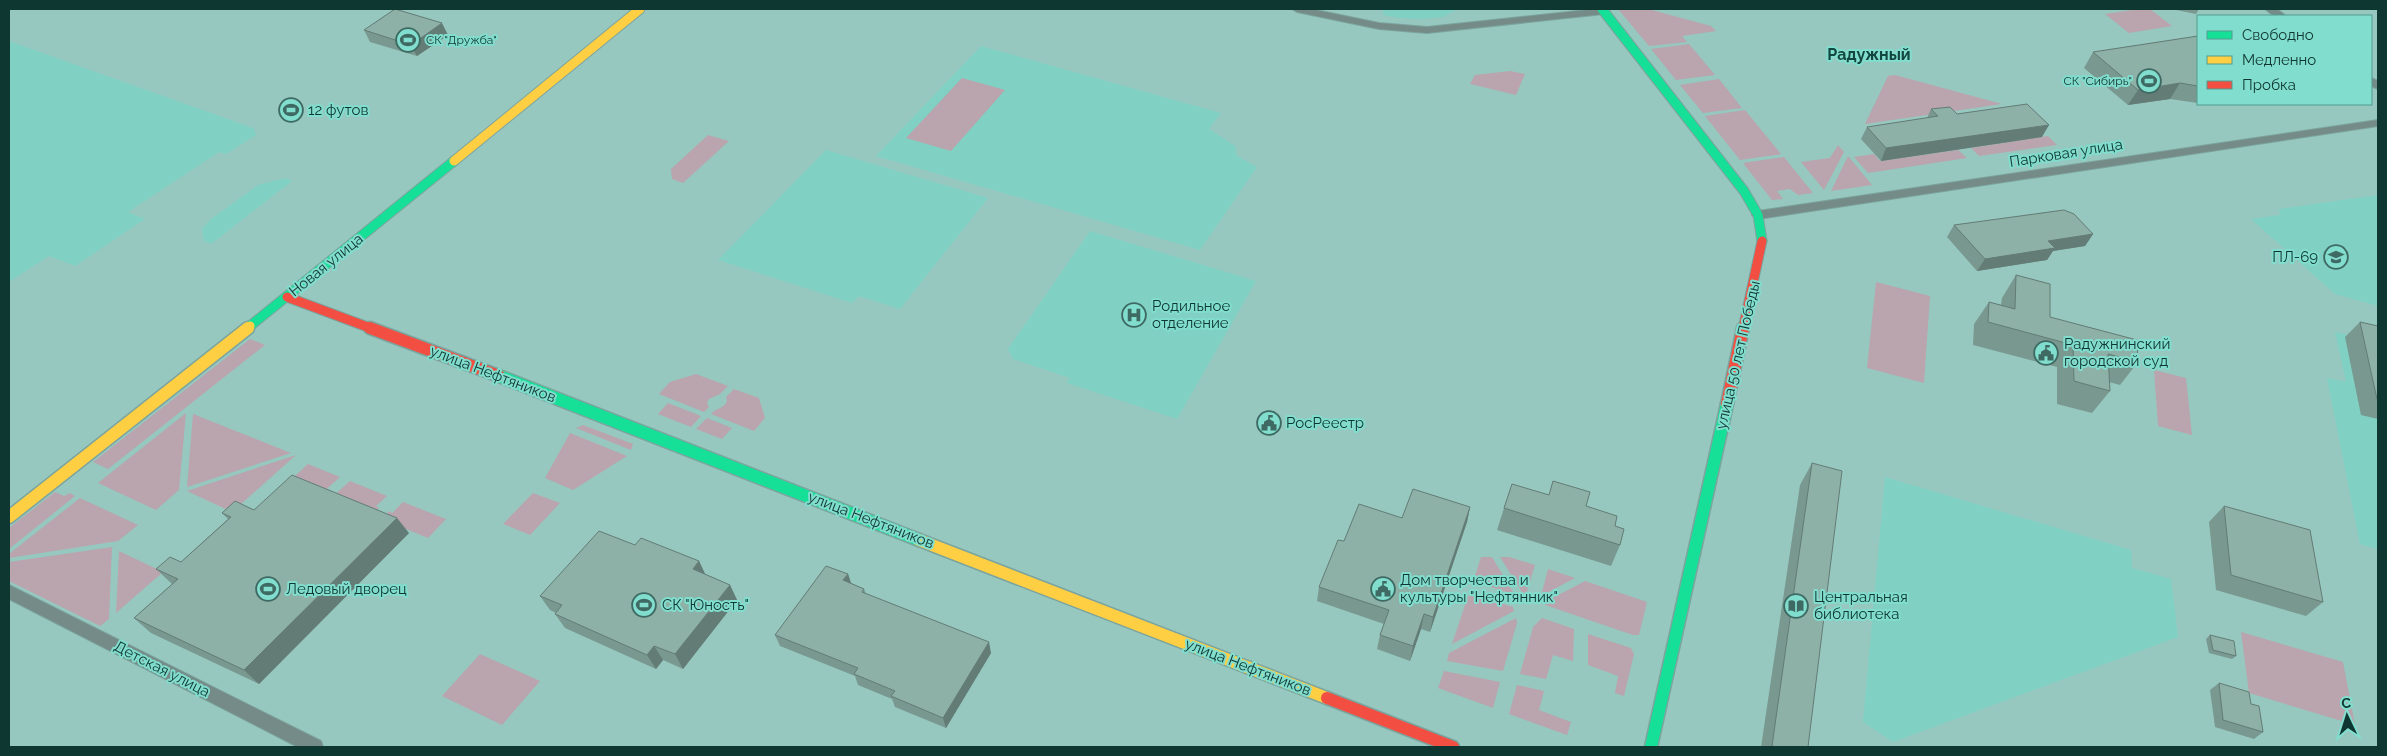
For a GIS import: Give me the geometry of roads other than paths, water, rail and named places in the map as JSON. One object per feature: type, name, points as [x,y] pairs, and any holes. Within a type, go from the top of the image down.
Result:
[{"type":"street","name":"Новая улица","points":[[9,517],[287,297],[640,9]]},
{"type":"street","points":[[1297,9],[1379,26],[1427,30],[1603,10]]},
{"type":"street","name":"улица 50 лет Победы","points":[[1603,10],[1732,174],[1750,200],[1758,215],[1763,231],[1763,245],[1651,747]]},
{"type":"street","name":"Парковая улица","points":[[1758,215],[2378,123]]},
{"type":"street","name":"улица Нефтяников","points":[[287,297],[428,349],[1453,747]]},
{"type":"street","name":"Детская улица","points":[[9,592],[315,747]]},
{"type":"place","name":"СК \"Дружба\"","points":[[408,40]]},
{"type":"place","name":"СК \"Сибирь\"","points":[[2149,81]]},
{"type":"place","name":"12 футов","points":[[291,110]]},
{"type":"place","name":"ПЛ-69","points":[[2336,257]]},
{"type":"place","name":"Родильное отделение","points":[[1134,315]]},
{"type":"place","name":"Радужнинский городской суд","points":[[2046,353]]},
{"type":"place","name":"РосРеестр","points":[[1269,423]]},
{"type":"place","name":"Ледовый дворец","points":[[268,589]]},
{"type":"place","name":"Дом творчества и культуры \"Нефтянник\"","points":[[1383,589]]},
{"type":"place","name":"СК \"Юность\"","points":[[644,605]]},
{"type":"place","name":"Центральная библиотека","points":[[1796,606]]},
{"type":"district","name":"Радужный","points":[[1869,54]]}]
